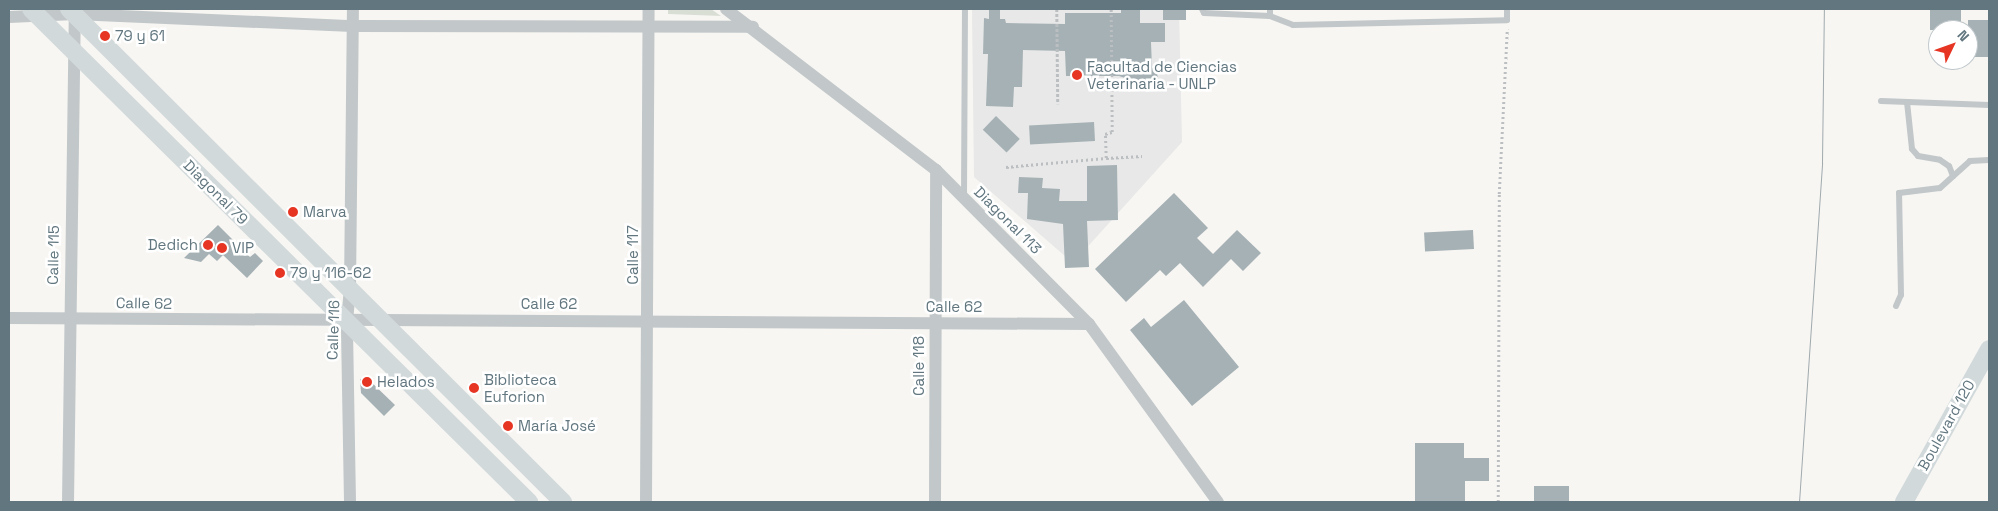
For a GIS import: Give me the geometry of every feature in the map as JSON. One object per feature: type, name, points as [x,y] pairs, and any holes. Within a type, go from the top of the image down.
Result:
[{"type":"main road","name":"Diagonal 79","points":[[73,10],[563,502]]},
{"type":"main road","name":"Diagonal 79","points":[[34,12],[529,502]]},
{"type":"main road","name":"Boulevard 120","points":[[1904,502],[1989,349]]},
{"type":"street","name":"Calle 116","points":[[350,502],[347,322],[350,289],[353,9]]},
{"type":"street","name":"Calle 117","points":[[646,502],[649,321],[649,9]]},
{"type":"street","name":"Diagonal 113","points":[[726,9],[753,27],[936,170],[964,198],[1089,324],[1218,502]]},
{"type":"street","points":[[9,16],[34,12],[73,10],[353,26],[753,27]]},
{"type":"street","name":"Calle 115","points":[[68,502],[68,318],[73,10]]},
{"type":"street","name":"Calle 118","points":[[935,502],[936,170]]},
{"type":"street","name":"Calle 62","points":[[9,318],[347,322],[381,319],[1089,324]]},
{"type":"lane","points":[[964,198],[965,9]]},
{"type":"lane","points":[[1202,9],[1204,13],[1270,12],[1293,26],[1507,20],[1507,9]]},
{"type":"lane","points":[[1881,101],[1989,105]]},
{"type":"lane","points":[[1907,102],[1912,149],[1918,156],[1940,160],[1949,166],[1954,176]]},
{"type":"lane","points":[[1896,306],[1902,295],[1899,193],[1940,188],[1970,161],[1989,160]]},
{"type":"path","points":[[1057,9],[1058,104]]},
{"type":"path","points":[[1106,158],[1105,134],[1112,132],[1111,9]]},
{"type":"path","points":[[1498,502],[1499,194],[1507,20]]},
{"type":"path","points":[[1006,167],[1142,156]]},
{"type":"shaded area","points":[[668,9],[711,9],[721,16],[668,14]]},
{"type":"shaded area","name":"Facultad de Ciencias Veterinaria - UNLP","points":[[972,9],[1179,9],[1182,142],[1073,263],[974,177]]},
{"type":"building","points":[[989,9],[1000,9],[1000,19],[1005,19],[1006,23],[1065,24],[1065,13],[1121,13],[1121,9],[1140,9],[1140,23],[1165,23],[1165,42],[1151,42],[1152,68],[1157,68],[1158,85],[1125,85],[1125,78],[1119,76],[1066,76],[1065,51],[1023,50],[1022,87],[1014,87],[1013,107],[986,106],[988,54],[983,54],[984,18],[989,19]]},
{"type":"building","points":[[1163,9],[1186,9],[1186,20],[1163,20]]},
{"type":"building","points":[[1930,9],[1961,9],[1961,20],[1930,20]]},
{"type":"building","points":[[1978,20],[1989,20],[1989,57],[1978,57]]},
{"type":"building","points":[[996,116],[1020,139],[1007,153],[983,130]]},
{"type":"building","points":[[1094,122],[1095,141],[1030,144],[1029,125]]},
{"type":"building","points":[[1117,165],[1118,220],[1087,221],[1089,267],[1065,268],[1063,224],[1027,219],[1028,193],[1018,193],[1019,177],[1043,178],[1042,188],[1060,189],[1059,201],[1087,201],[1087,166]]},
{"type":"building","points":[[1174,193],[1208,228],[1197,238],[1213,254],[1237,230],[1261,253],[1243,271],[1231,259],[1203,287],[1180,263],[1166,276],[1160,270],[1126,302],[1095,269]]},
{"type":"building","points":[[218,225],[250,257],[255,253],[263,261],[247,278],[223,255],[217,261],[209,254],[201,262],[184,258]]},
{"type":"building","points":[[1473,230],[1474,249],[1425,252],[1424,233]]},
{"type":"building","points":[[1184,300],[1239,367],[1192,406],[1130,330],[1144,318],[1151,327]]},
{"type":"building","points":[[367,378],[395,405],[384,416],[361,393],[360,379]]},
{"type":"building","points":[[1415,443],[1464,443],[1464,458],[1489,458],[1489,481],[1465,481],[1465,502],[1415,502]]},
{"type":"building","points":[[1534,486],[1569,486],[1569,502],[1534,502]]},
{"type":"tram line","points":[[1799,502],[1822,163],[1824,9]]},
{"type":"place","name":"79 y 61","points":[[105,36]]},
{"type":"place","name":"Facultad de Ciencias Veterinaria - UNLP","points":[[1077,75]]},
{"type":"place","name":"Marva","points":[[293,212]]},
{"type":"place","name":"Dedich","points":[[208,245]]},
{"type":"place","name":"VIP","points":[[222,248]]},
{"type":"place","name":"79 y 116-62","points":[[280,273]]},
{"type":"place","name":"Helados","points":[[367,382]]},
{"type":"place","name":"Biblioteca Euforion","points":[[474,388]]},
{"type":"place","name":"María José","points":[[508,426]]}]
